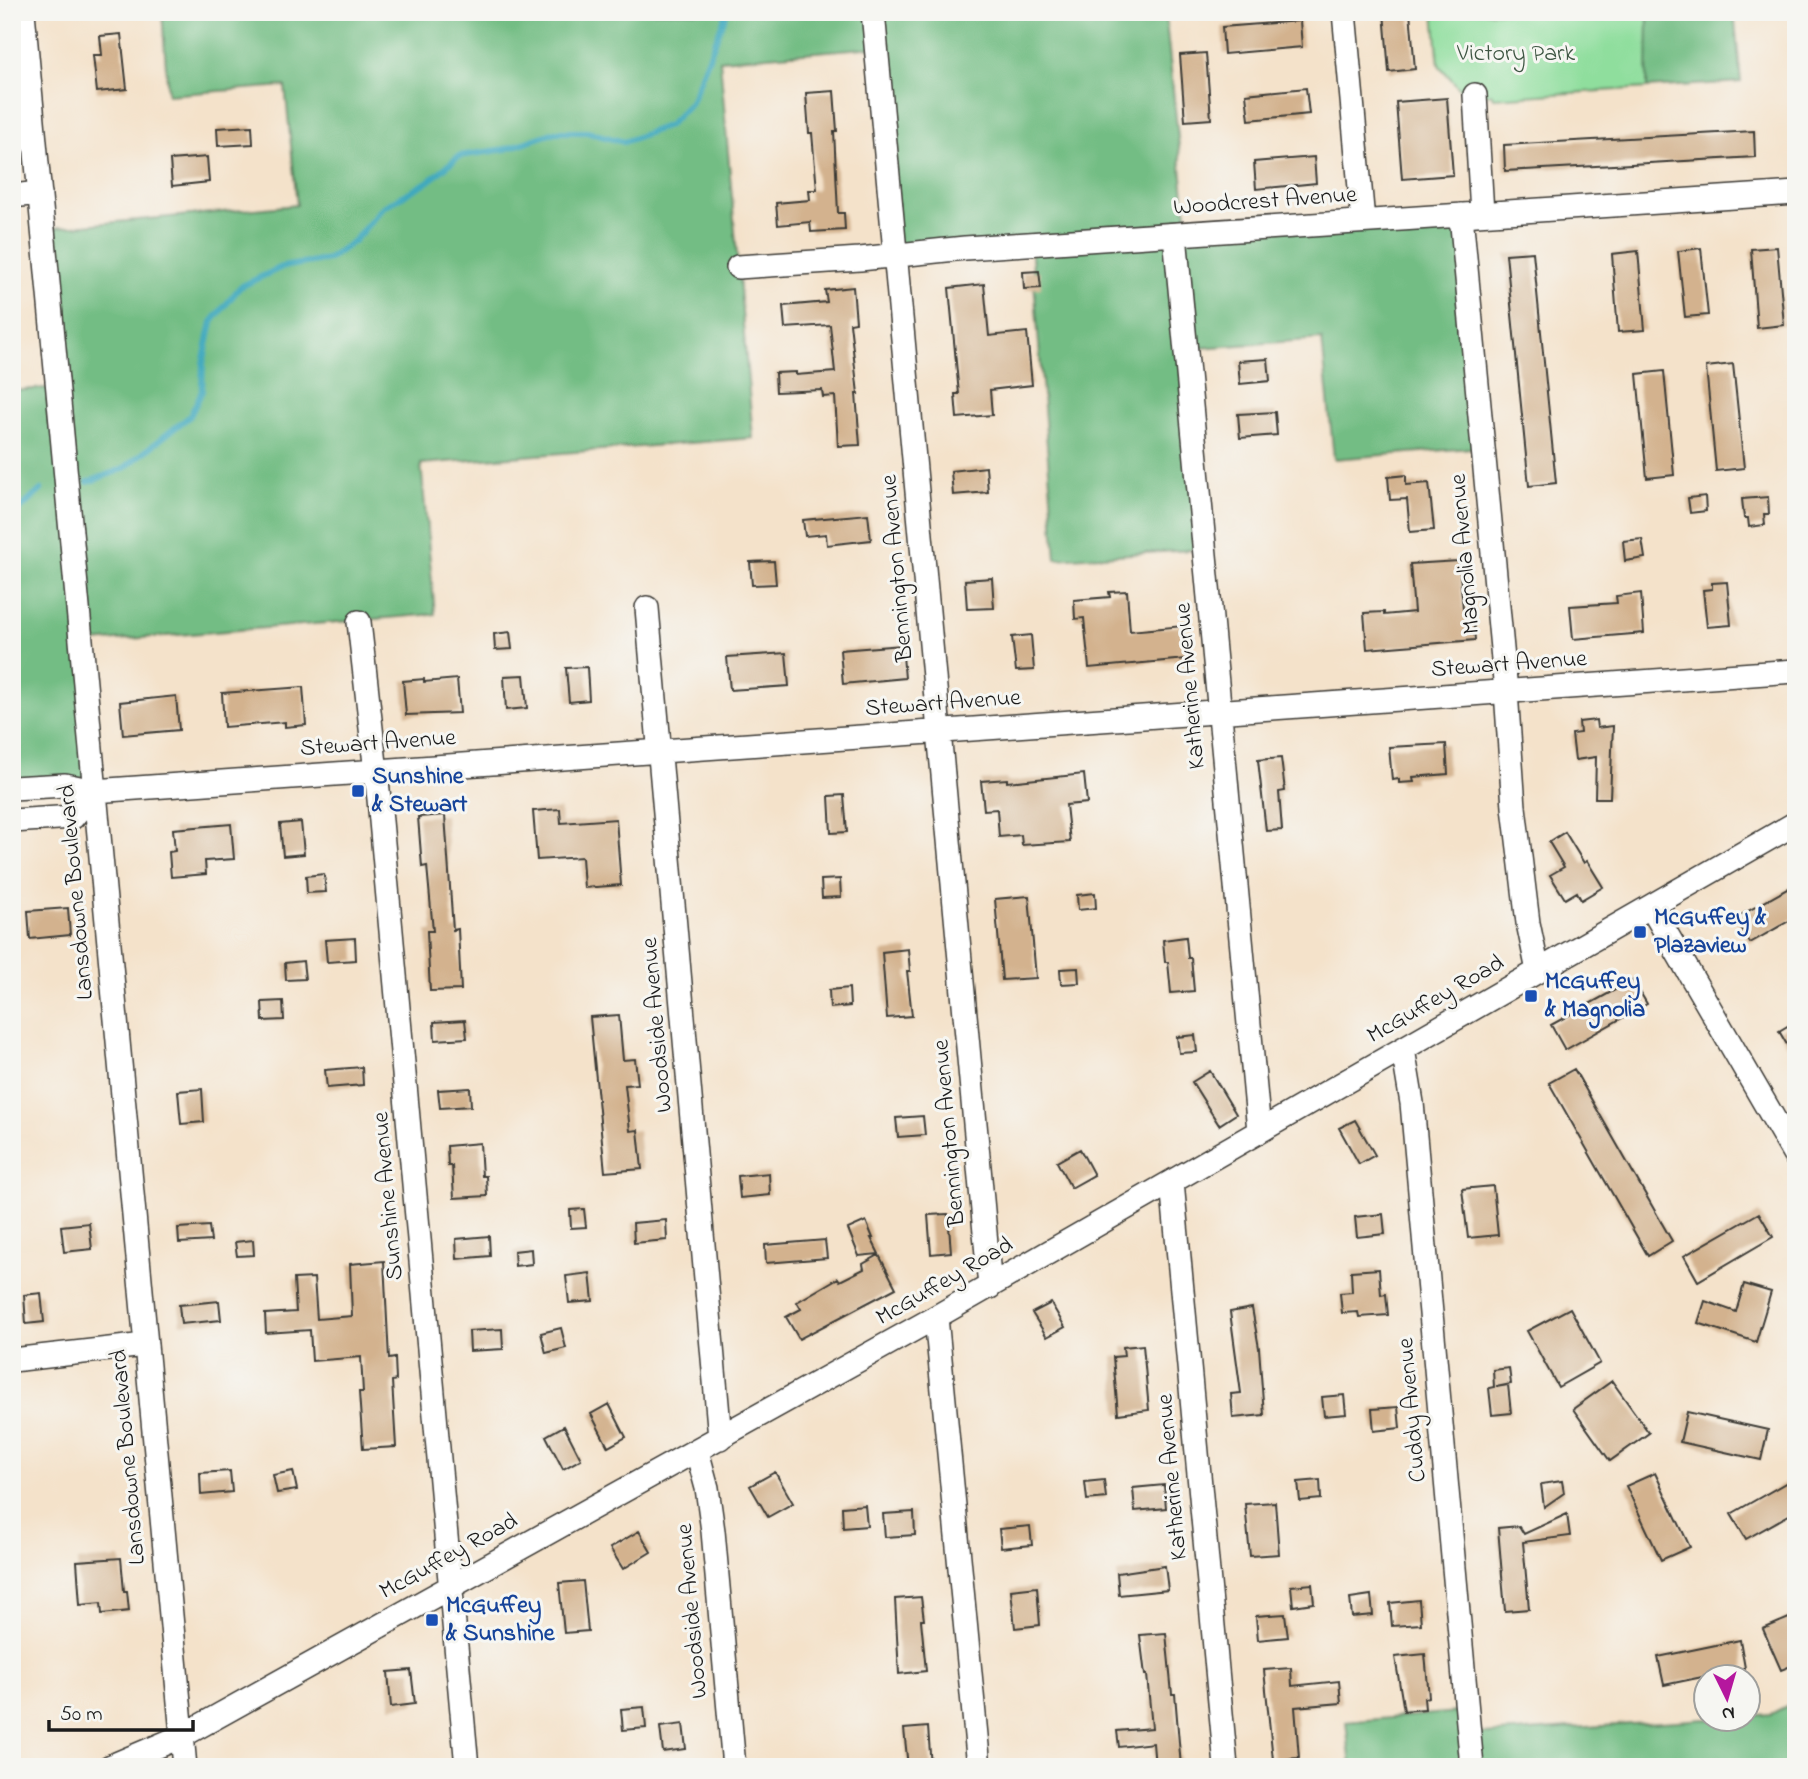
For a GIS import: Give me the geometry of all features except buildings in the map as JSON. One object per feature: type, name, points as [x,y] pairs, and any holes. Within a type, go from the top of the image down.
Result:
[{"type":"street","name":"Lansdowne Boulevard","points":[[23,12],[185,1767]]},
{"type":"street","name":"Bennington Avenue","points":[[873,12],[990,1287]]},
{"type":"street","points":[[1344,12],[1363,221]]},
{"type":"street","name":"Magnolia Avenue","points":[[1475,95],[1471,214],[1514,807],[1528,923],[1538,971]]},
{"type":"street","points":[[12,196],[40,193]]},
{"type":"street","name":"Woodcrest Avenue","points":[[738,267],[860,259],[965,248],[1796,193]]},
{"type":"street","name":"Katherine Avenue","points":[[1175,235],[1259,1132]]},
{"type":"street","name":"Woodside Avenue","points":[[647,608],[720,1438]]},
{"type":"street","name":"Sunshine Avenue","points":[[359,622],[376,771],[467,1767]]},
{"type":"street","name":"Stewart Avenue","points":[[12,788],[65,785],[94,791],[1796,671]]},
{"type":"street","points":[[12,821],[73,817],[94,791]]},
{"type":"street","name":"McGuffey Road","points":[[109,1767],[182,1735],[697,1451],[990,1287],[1796,823]]},
{"type":"street","points":[[1651,907],[1796,1157]]},
{"type":"street","name":"Cuddy Avenue","points":[[1403,1049],[1413,1117],[1472,1767]]},
{"type":"street","name":"Katherine Avenue","points":[[1172,1182],[1226,1767]]},
{"type":"street","points":[[936,1317],[979,1767]]},
{"type":"street","points":[[12,1360],[145,1345]]},
{"type":"street","name":"Woodside Avenue","points":[[697,1451],[707,1488],[713,1531],[734,1767]]},
{"type":"green space","points":[[162,12],[1165,12],[1188,234],[1461,215],[1483,447],[1334,459],[1322,339],[1186,349],[1205,549],[1056,559],[1031,244],[895,255],[876,47],[720,60],[753,438],[421,464],[435,614],[81,643],[93,778],[12,784],[12,391],[57,387],[43,229],[297,205],[285,86],[168,95]]},
{"type":"green space","name":"Victory Park","points":[[1434,12],[1734,12],[1647,83],[1647,88],[1493,98],[1492,94],[1466,96],[1439,65]]},
{"type":"green space","points":[[1648,12],[1734,12],[1741,82],[1647,88]]},
{"type":"green space","points":[[1796,1701],[1796,1767],[1351,1767],[1346,1722],[1467,1711],[1470,1735],[1692,1720],[1692,1734],[1762,1734],[1762,1715],[1771,1714]]},
{"type":"waterway","points":[[88,482],[123,469],[190,416],[202,391],[203,364],[212,322],[240,287],[282,267],[329,259],[354,241],[383,207],[429,181],[459,156],[506,149],[555,132],[587,132],[624,142],[669,125],[691,102],[727,12]]},
{"type":"waterway","points":[[12,520],[41,490]]},
{"type":"place","name":"Sunshine & Stewart","points":[[358,791]]},
{"type":"place","name":"McGuffey & Plazaview","points":[[1640,932]]},
{"type":"place","name":"McGuffey & Magnolia","points":[[1531,996]]},
{"type":"place","name":"McGuffey & Sunshine","points":[[432,1620]]}]
